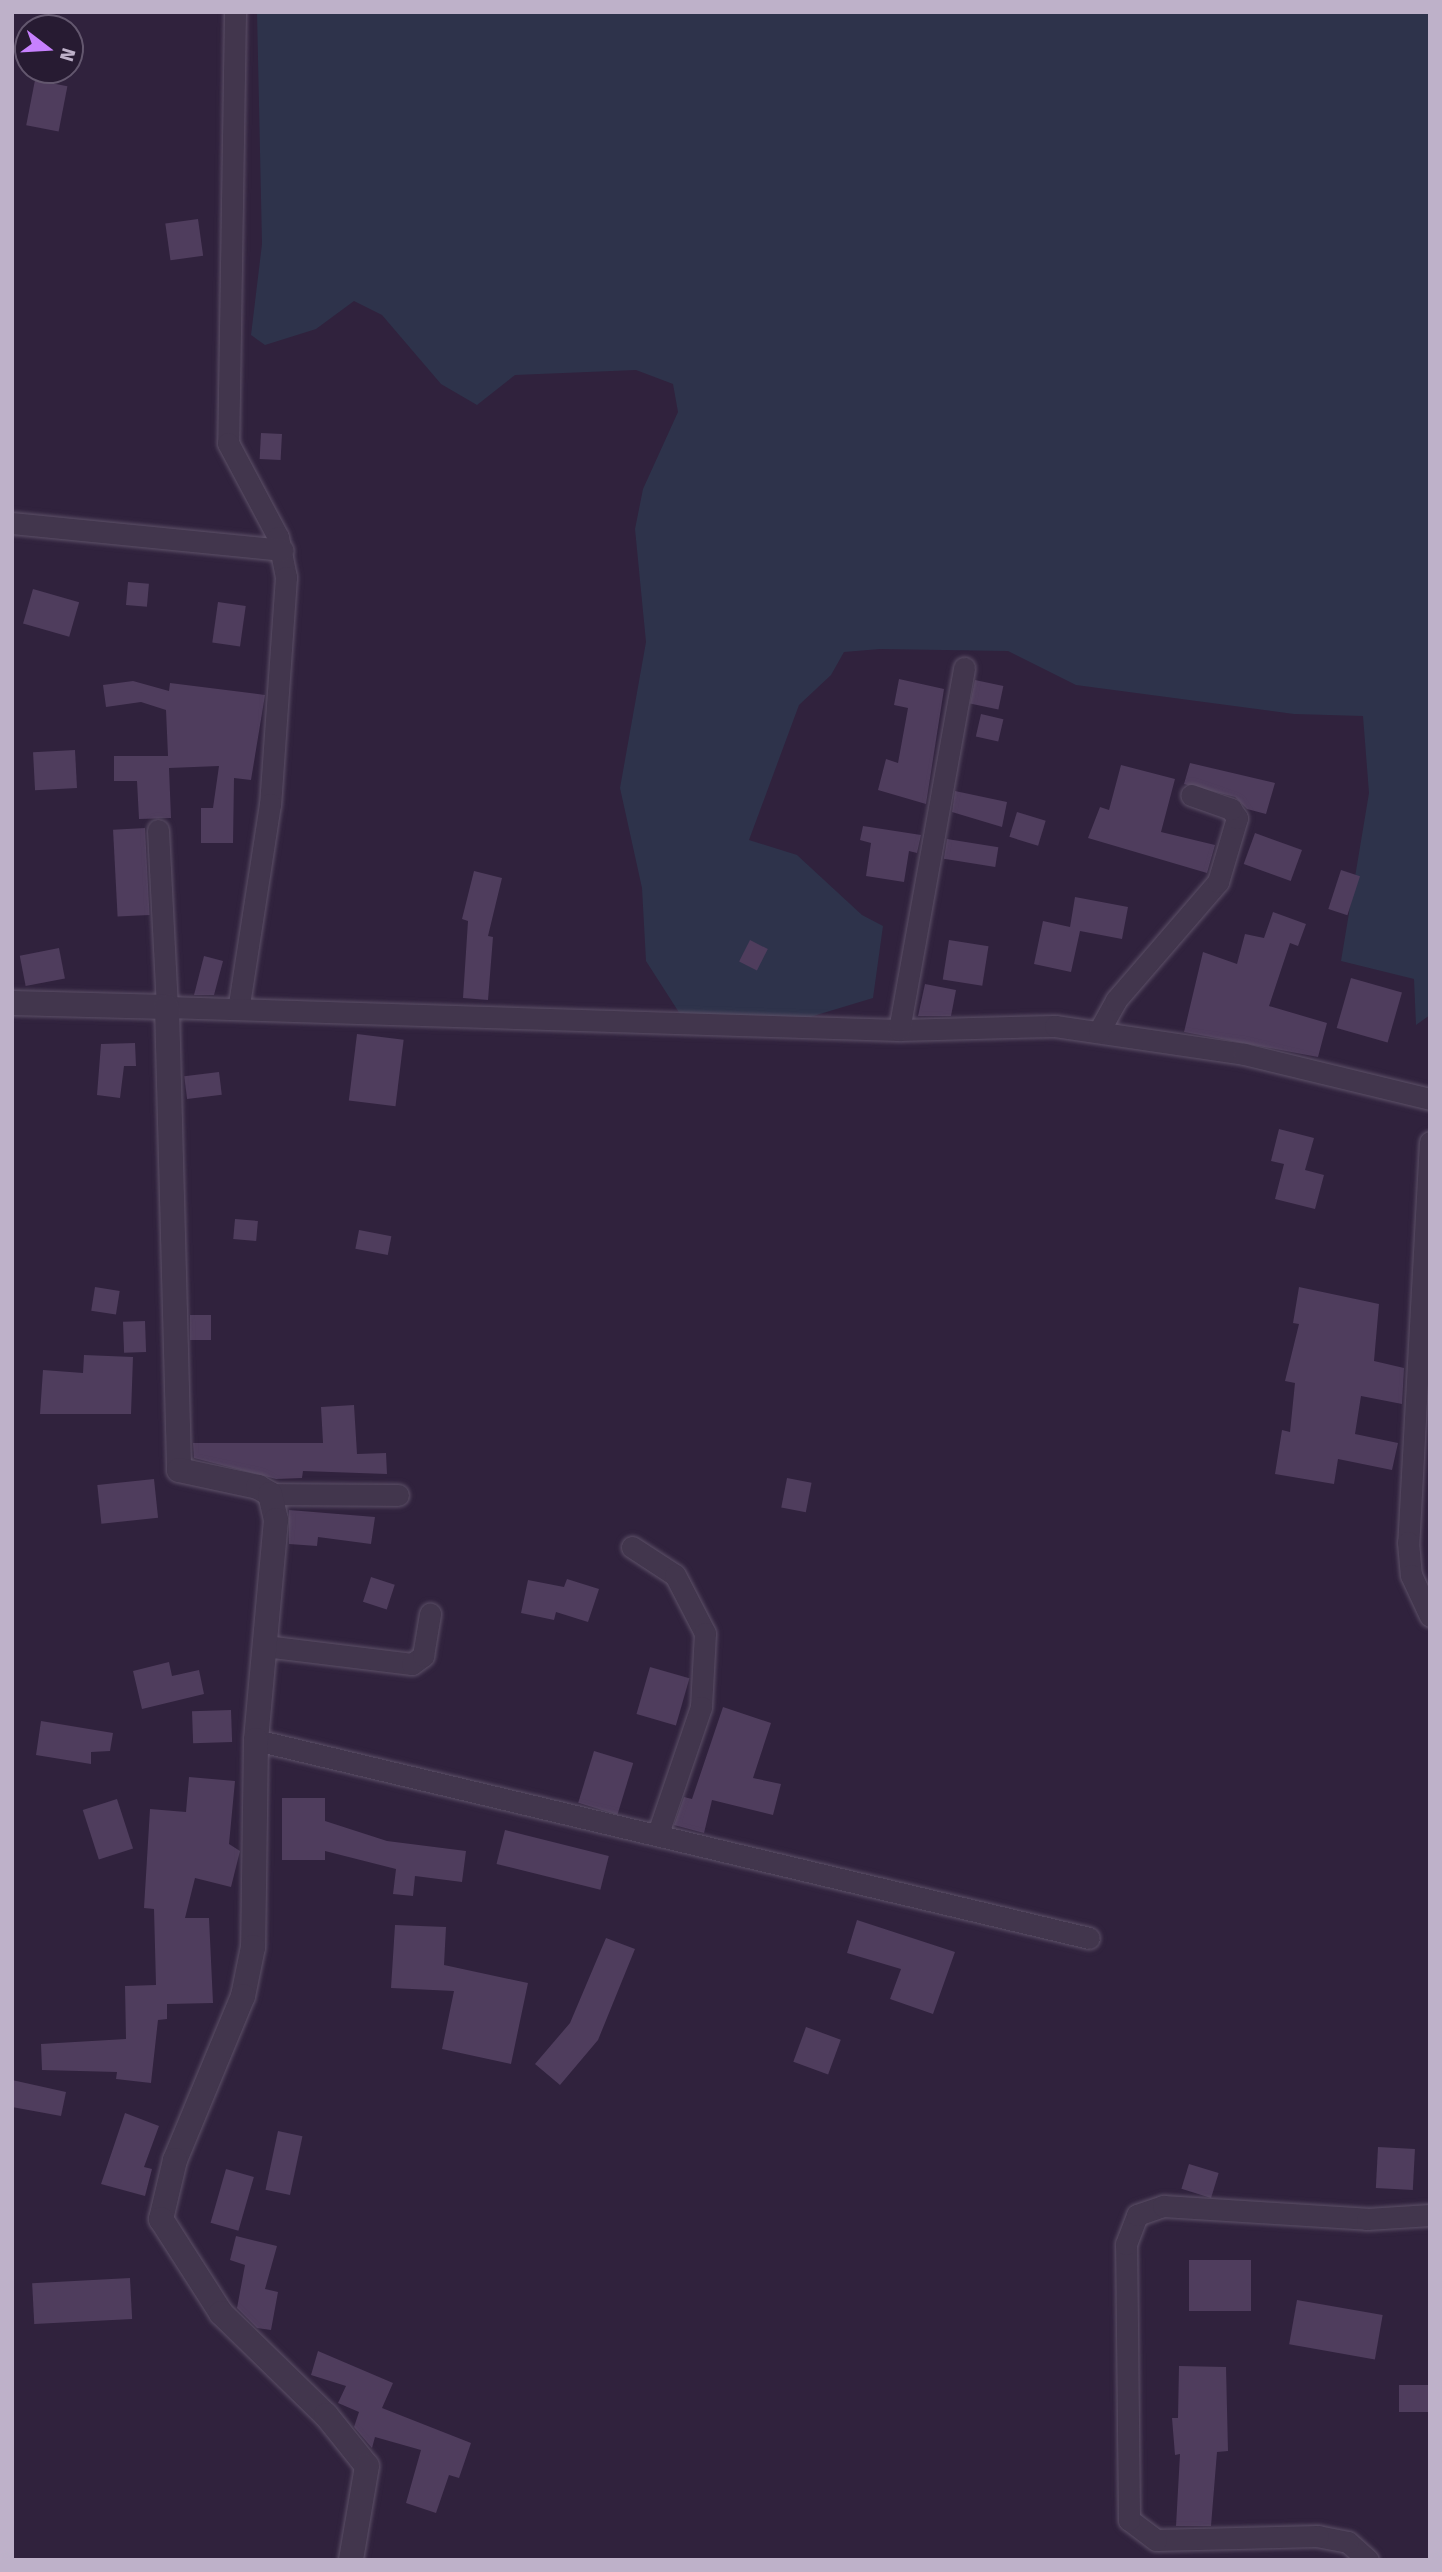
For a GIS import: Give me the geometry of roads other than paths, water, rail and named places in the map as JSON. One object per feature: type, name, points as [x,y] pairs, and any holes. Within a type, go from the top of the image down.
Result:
[{"type":"street","points":[[235,12],[228,443],[283,550],[286,614],[270,804],[239,1004]]},
{"type":"street","points":[[12,523],[283,550]]},
{"type":"street","points":[[899,1030],[964,668]]},
{"type":"street","points":[[1099,1031],[1116,1000],[1218,882],[1237,818],[1231,809],[1191,795]]},
{"type":"street","points":[[158,830],[167,1007],[179,1470],[270,1494],[398,1494]]},
{"type":"street","points":[[12,1003],[167,1007],[239,1004],[434,1017],[899,1030],[1099,1031],[1244,1054],[1430,1099]]},
{"type":"street","points":[[1430,1142],[1408,1542],[1410,1575],[1430,1616]]},
{"type":"street","points":[[270,1494],[276,1520],[256,1740],[251,1959],[243,1996],[175,2160],[161,2219],[221,2313],[326,2415],[368,2466],[351,2560]]},
{"type":"street","points":[[632,1547],[675,1575],[705,1633],[701,1707],[659,1833]]},
{"type":"street","points":[[265,1646],[412,1664],[423,1656],[430,1614]]},
{"type":"street","points":[[256,1740],[659,1833],[1089,1938]]},
{"type":"street","points":[[1368,2560],[1348,2542],[1318,2536],[1156,2540],[1129,2520],[1126,2244],[1137,2215],[1163,2206],[1367,2219],[1430,2215]]}]
